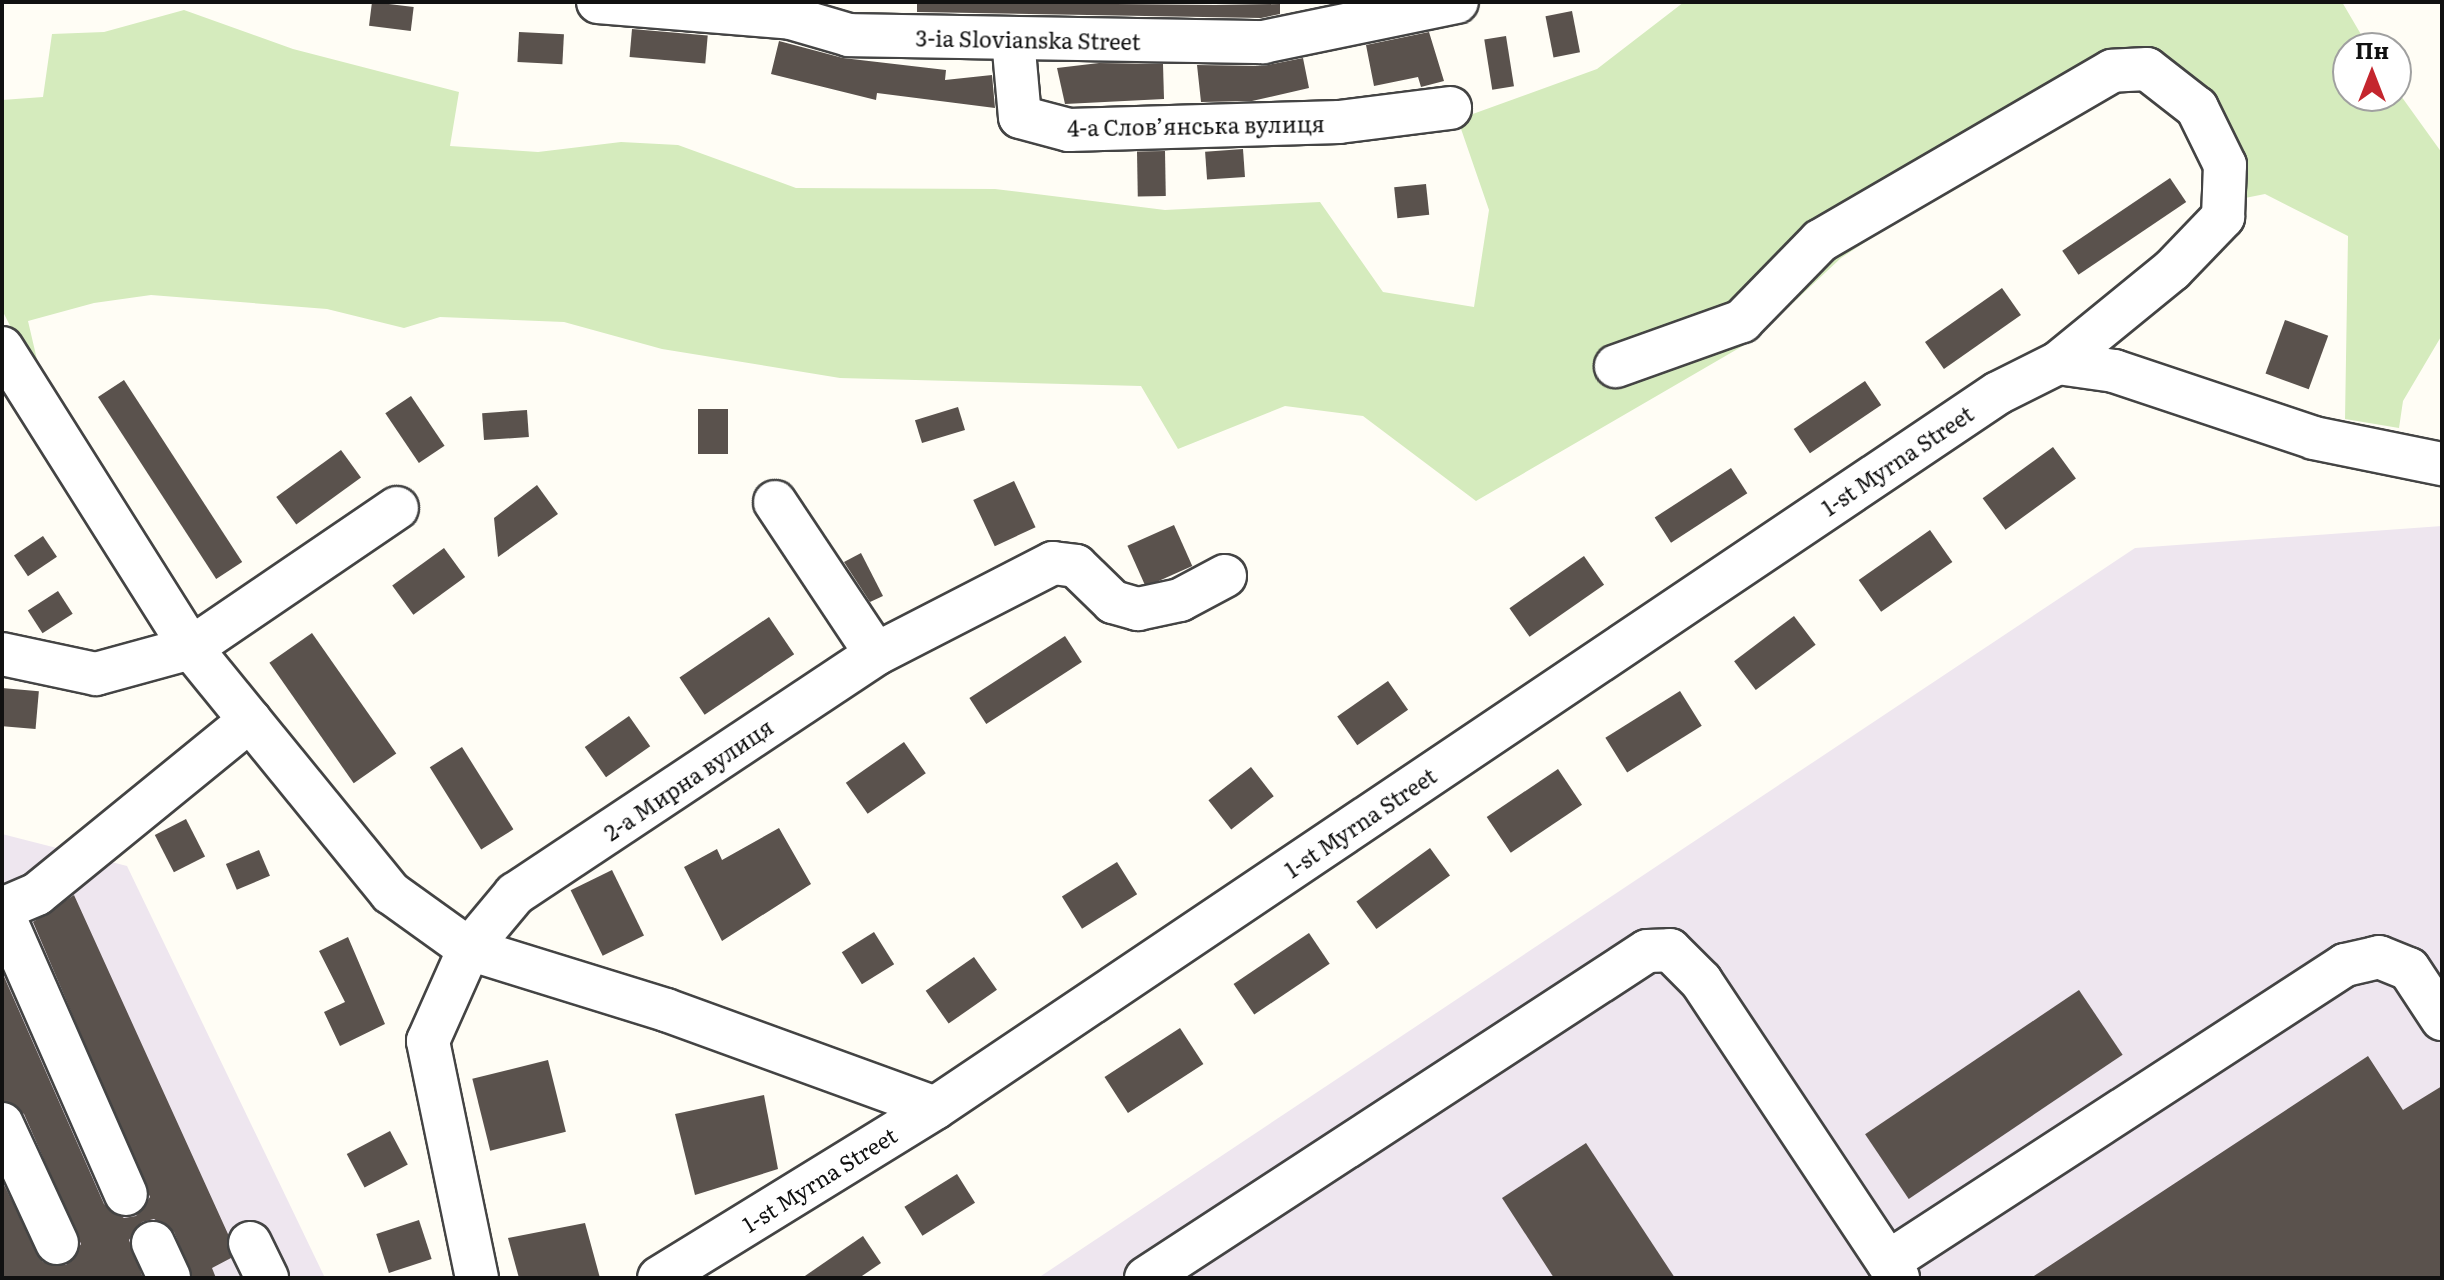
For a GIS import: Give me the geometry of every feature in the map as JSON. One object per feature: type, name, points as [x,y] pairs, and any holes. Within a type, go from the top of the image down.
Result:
[{"type":"street","name":"3-ia Slovianska Street","points":[[598,2],[791,18],[850,18],[1013,39],[1263,42],[1457,2]]},
{"type":"street","name":"4-а Слов’янська вулиця","points":[[1013,39],[1020,117],[1069,130],[1339,122],[1450,108]]},
{"type":"street","name":"1-st Myrna Street","points":[[659,1278],[935,1108],[1998,393],[2058,363],[2172,270],[2223,217],[2225,165],[2197,108],[2147,69],[2112,71],[1820,241],[1742,321],[1616,366]]},
{"type":"street","points":[[2,348],[191,648],[391,893],[469,949],[666,1010],[935,1108]]},
{"type":"street","points":[[2058,363],[2114,371],[2314,438],[2442,464]]},
{"type":"street","points":[[775,502],[876,654]]},
{"type":"street","points":[[2,654],[96,674],[191,648],[397,508]]},
{"type":"street","name":"2-а Мирна вулиця","points":[[477,1278],[428,1041],[469,949],[515,894],[876,654],[922,626],[1053,563],[1076,566],[1113,602],[1138,609],[1180,600],[1225,576]]},
{"type":"street","points":[[126,1194],[2,910],[37,894],[250,720]]},
{"type":"street","points":[[1146,1278],[1647,951],[1670,950],[1701,981],[1893,1270],[2345,965],[2379,957],[2409,969],[2442,1019]]},
{"type":"street","points":[[2,1124],[57,1243]]},
{"type":"shaded area","points":[[2442,526],[2442,1278],[1038,1278],[2135,548]]},
{"type":"shaded area","points":[[2,834],[127,866],[325,1278],[2,1278]]},
{"type":"green space","points":[[1684,2],[2342,2],[2360,32],[2332,32],[2332,112],[2412,111],[2442,153],[2442,335],[2403,401],[2399,428],[2345,419],[2348,236],[2265,194],[2220,203],[2177,114],[2132,85],[2017,142],[1841,258],[1753,340],[1476,501],[1363,416],[1285,406],[1178,449],[1141,386],[840,378],[662,349],[564,322],[440,317],[404,328],[327,309],[151,295],[94,303],[28,321],[45,394],[2,310],[2,100],[43,97],[52,34],[104,32],[184,10],[293,49],[459,92],[450,146],[538,152],[621,142],[678,145],[796,188],[995,189],[1165,210],[1320,202],[1383,292],[1474,307],[1489,210],[1460,126],[1470,115],[1597,69]]},
{"type":"building","points":[[372,2],[414,7],[411,31],[369,26]]},
{"type":"building","points":[[917,2],[1280,4],[1280,14],[1261,18],[917,12]]},
{"type":"building","points":[[1572,11],[1580,52],[1554,57],[1545,16]]},
{"type":"building","points":[[632,29],[708,36],[705,64],[630,57]]},
{"type":"building","points":[[519,32],[564,34],[562,64],[517,62]]},
{"type":"building","points":[[1429,32],[1444,81],[1421,87],[1418,77],[1374,86],[1366,45]]},
{"type":"building","points":[[1506,36],[1514,86],[1492,90],[1484,39]]},
{"type":"building","points":[[779,41],[843,58],[946,70],[945,80],[992,75],[995,108],[877,93],[876,100],[771,74]]},
{"type":"building","points":[[1303,58],[1309,88],[1252,101],[1201,102],[1197,65],[1263,66]]},
{"type":"building","points":[[1099,63],[1163,64],[1164,99],[1065,104],[1057,68]]},
{"type":"building","points":[[1243,149],[1245,177],[1207,180],[1205,152]]},
{"type":"building","points":[[1137,151],[1165,151],[1166,196],[1138,196]]},
{"type":"building","points":[[2170,178],[2186,202],[2078,275],[2062,251]]},
{"type":"building","points":[[1426,184],[1429,215],[1397,218],[1394,187]]},
{"type":"building","points":[[2002,288],[2021,315],[1944,369],[1925,342]]},
{"type":"building","points":[[2285,320],[2328,336],[2309,389],[2266,374]]},
{"type":"building","points":[[124,380],[242,562],[216,579],[98,397]]},
{"type":"building","points":[[1865,381],[1881,405],[1810,453],[1794,429]]},
{"type":"building","points":[[411,396],[445,446],[419,463],[385,413]]},
{"type":"building","points":[[958,407],[965,430],[922,443],[915,420]]},
{"type":"building","points":[[698,409],[728,409],[728,454],[698,454]]},
{"type":"building","points":[[527,410],[529,437],[484,440],[482,413]]},
{"type":"building","points":[[2053,447],[2076,479],[2006,530],[1983,498]]},
{"type":"building","points":[[341,450],[361,478],[296,525],[276,497]]},
{"type":"building","points":[[1731,468],[1747,493],[1671,543],[1655,518]]},
{"type":"building","points":[[1014,481],[1036,527],[995,546],[973,500]]},
{"type":"building","points":[[537,485],[558,514],[498,557],[494,518]]},
{"type":"building","points":[[1174,525],[1192,566],[1146,587],[1127,546]]},
{"type":"building","points":[[1930,530],[1952,562],[1881,612],[1859,580]]},
{"type":"building","points":[[43,536],[57,557],[28,576],[14,556]]},
{"type":"building","points":[[444,548],[465,577],[413,615],[392,586]]},
{"type":"building","points":[[861,553],[883,596],[870,602],[844,562]]},
{"type":"building","points":[[1584,556],[1604,585],[1530,637],[1509,608]]},
{"type":"building","points":[[58,591],[73,614],[43,633],[28,611]]},
{"type":"building","points":[[1794,616],[1816,645],[1756,690],[1734,661]]},
{"type":"building","points":[[769,617],[794,654],[705,715],[679,677]]},
{"type":"building","points":[[312,633],[396,753],[354,783],[269,663]]},
{"type":"building","points":[[1065,636],[1082,662],[986,724],[969,698]]},
{"type":"building","points":[[1388,681],[1408,710],[1357,745],[1337,717]]},
{"type":"building","points":[[2,688],[39,691],[36,729],[2,726]]},
{"type":"building","points":[[1680,691],[1702,726],[1627,772],[1605,738]]},
{"type":"building","points":[[629,716],[650,746],[606,777],[585,747]]},
{"type":"building","points":[[904,742],[926,773],[868,814],[846,783]]},
{"type":"building","points":[[462,747],[513,829],[481,849],[430,767]]},
{"type":"building","points":[[1251,767],[1274,796],[1231,829],[1208,800]]},
{"type":"building","points":[[1558,769],[1582,805],[1511,853],[1487,817]]},
{"type":"building","points":[[186,819],[205,856],[174,872],[155,835]]},
{"type":"building","points":[[779,828],[811,884],[722,941],[684,867],[717,849],[722,860]]},
{"type":"building","points":[[1430,848],[1450,876],[1376,929],[1356,901]]},
{"type":"building","points":[[259,850],[270,876],[237,890],[226,864]]},
{"type":"building","points":[[1117,862],[1137,894],[1082,929],[1062,896]]},
{"type":"building","points":[[612,870],[644,936],[603,956],[571,890]]},
{"type":"building","points":[[74,895],[228,1234],[231,1258],[212,1268],[216,1278],[193,1278],[174,1232],[154,1219],[142,1222],[129,1240],[143,1278],[2,1278],[2,1181],[43,1262],[66,1265],[81,1244],[24,1114],[2,1100],[2,972],[104,1204],[124,1218],[136,1216],[150,1197],[33,922]]},
{"type":"building","points":[[874,932],[894,964],[862,984],[842,952]]},
{"type":"building","points":[[1309,933],[1330,964],[1254,1015],[1234,984]]},
{"type":"building","points":[[348,937],[385,1024],[340,1046],[324,1012],[345,1002],[319,951]]},
{"type":"building","points":[[974,957],[997,990],[949,1024],[926,991]]},
{"type":"building","points":[[2079,990],[2123,1055],[1909,1199],[1865,1134]]},
{"type":"building","points":[[1180,1028],[1203,1064],[1128,1113],[1105,1077]]},
{"type":"building","points":[[2368,1056],[2403,1110],[2442,1086],[2442,1278],[2031,1278]]},
{"type":"building","points":[[548,1060],[566,1132],[490,1151],[472,1079]]},
{"type":"building","points":[[764,1095],[778,1169],[695,1195],[675,1114]]},
{"type":"building","points":[[390,1131],[408,1165],[365,1188],[347,1154]]},
{"type":"building","points":[[1586,1143],[1675,1278],[1554,1278],[1502,1198]]},
{"type":"building","points":[[957,1174],[975,1203],[922,1236],[904,1207]]},
{"type":"building","points":[[419,1220],[432,1259],[389,1273],[376,1234]]},
{"type":"building","points":[[585,1223],[600,1278],[519,1278],[508,1238]]},
{"type":"building","points":[[863,1236],[881,1263],[859,1278],[802,1278]]}]
